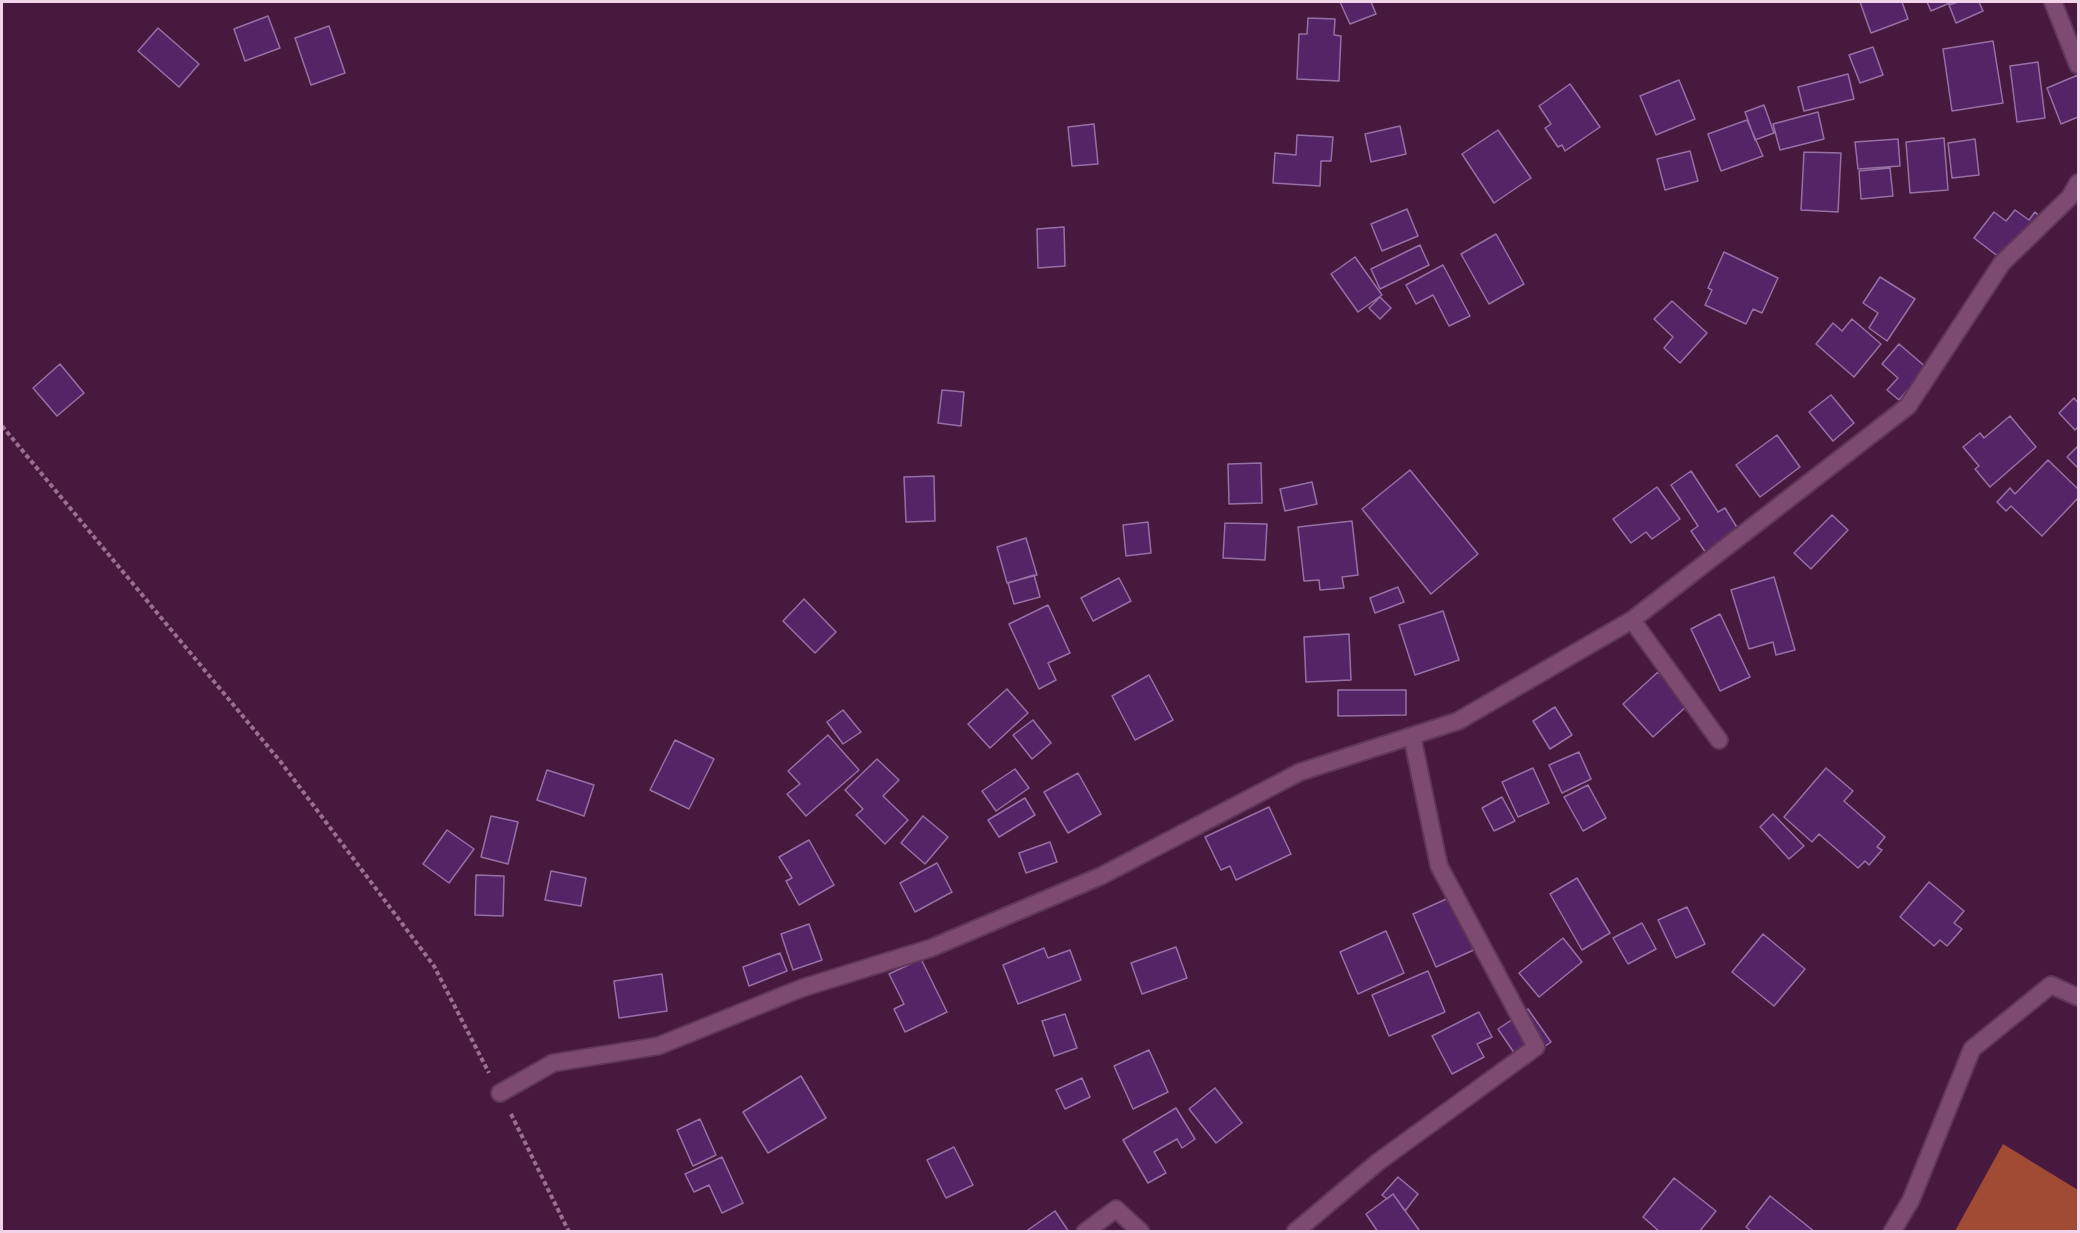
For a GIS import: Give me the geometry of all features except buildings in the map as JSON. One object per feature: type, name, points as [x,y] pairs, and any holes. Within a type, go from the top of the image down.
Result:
[{"type":"street","points":[[2053,2],[2079,66]]},
{"type":"street","points":[[500,1093],[553,1063],[658,1046],[802,988],[931,948],[1101,876],[1300,772],[1458,721],[1632,620],[1908,406],[2002,263],[2070,197],[2079,183]]},
{"type":"street","points":[[1632,620],[1719,740]]},
{"type":"street","points":[[1295,1232],[1378,1162],[1536,1047],[1439,866],[1412,736]]},
{"type":"street","points":[[1892,1232],[1911,1200],[1972,1049],[2051,985],[2079,997]]},
{"type":"street","points":[[1085,1232],[1116,1209],[1141,1232]]},
{"type":"path","points":[[2,426],[280,761],[434,966],[569,1232]]},
{"type":"shaded area","points":[[2003,1144],[2078,1190],[2078,1231],[1955,1231]]}]
